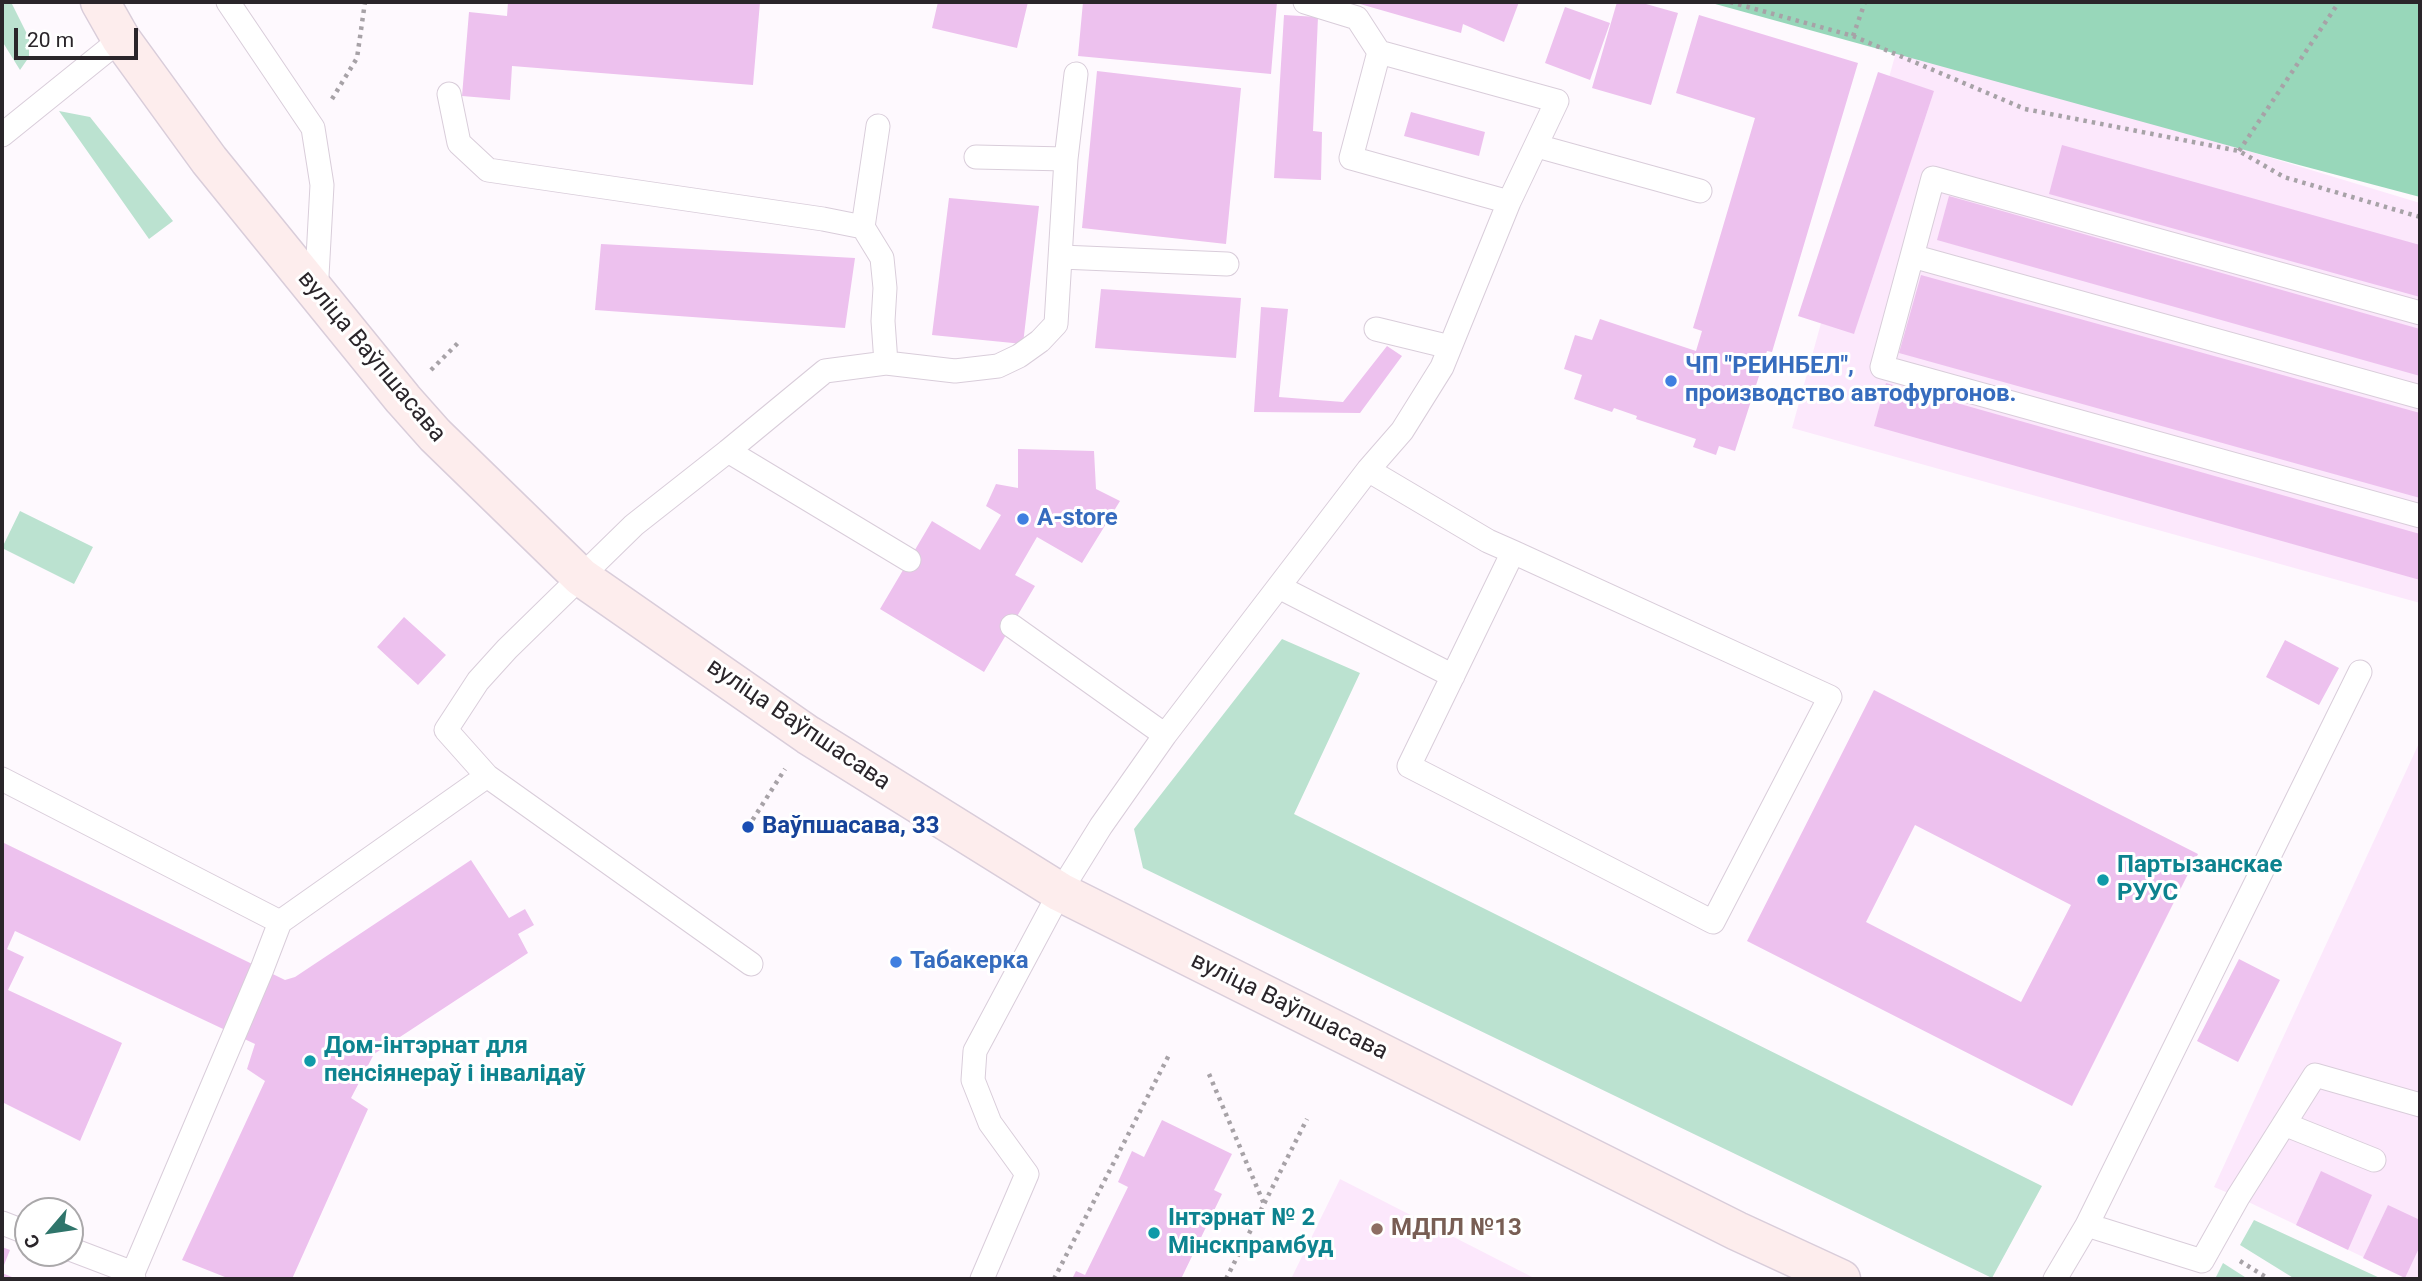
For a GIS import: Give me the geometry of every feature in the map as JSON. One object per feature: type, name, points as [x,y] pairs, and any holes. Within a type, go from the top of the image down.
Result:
[{"type":"main road","name":"вуліца Ваўпшасава","points":[[100,2],[121,38],[209,160],[316,294],[435,435],[581,577],[808,735],[1060,892],[1737,1231],[1841,1279]]},
{"type":"lane","points":[[228,2],[313,128],[322,185],[316,294]]},
{"type":"lane","points":[[982,1279],[1027,1174],[990,1123],[973,1080],[975,1051],[1060,892],[1101,826],[1166,735],[1368,470],[1402,431],[1442,367],[1510,202],[1558,101],[1380,51],[1357,18],[1305,2]]},
{"type":"lane","points":[[2,135],[121,38]]},
{"type":"lane","points":[[1380,51],[1351,158],[1510,202]]},
{"type":"lane","points":[[751,964],[487,776],[446,730],[478,681],[507,649],[634,524],[825,371],[886,363],[955,371],[998,366],[1019,356],[1040,341],[1056,324],[1066,159],[1076,74]]},
{"type":"lane","points":[[449,94],[459,143],[488,170],[863,227]]},
{"type":"lane","points":[[878,126],[863,227],[882,258],[886,363]]},
{"type":"lane","points":[[1537,146],[1700,191]]},
{"type":"lane","points":[[976,157],[1066,159]]},
{"type":"lane","points":[[2420,313],[1933,178],[1882,367],[2420,516]]},
{"type":"lane","points":[[1912,256],[2420,397]]},
{"type":"lane","points":[[1061,257],[1227,264]]},
{"type":"lane","points":[[1376,329],[1450,347]]},
{"type":"lane","points":[[728,451],[909,560]]},
{"type":"lane","points":[[1368,470],[1488,541],[1513,552],[1830,697],[1713,922],[1409,766],[1513,552]]},
{"type":"lane","points":[[1279,587],[1453,676]]},
{"type":"lane","points":[[1012,626],[1166,735]]},
{"type":"lane","points":[[2055,1279],[2087,1225],[2360,672]]},
{"type":"lane","points":[[84,1255],[133,1276],[280,922],[487,776]]},
{"type":"lane","points":[[2,779],[280,922]]},
{"type":"lane","points":[[2087,1225],[2202,1261],[2238,1197],[2315,1075],[2420,1105]]},
{"type":"lane","points":[[2284,1124],[2375,1160]]},
{"type":"path","points":[[332,100],[358,58],[365,2]]},
{"type":"path","points":[[1730,2],[1853,36],[2025,109],[2239,151],[2284,177],[2420,217]]},
{"type":"path","points":[[1853,36],[1865,2]]},
{"type":"path","points":[[2239,151],[2339,2]]},
{"type":"path","points":[[748,827],[808,735]]},
{"type":"path","points":[[1054,1279],[1169,1055]]},
{"type":"path","points":[[1209,1073],[1264,1204]]},
{"type":"path","points":[[1226,1279],[1307,1119]]},
{"type":"shaded area","points":[[1898,45],[2420,203],[2420,603],[1792,428]]},
{"type":"shaded area","points":[[2420,741],[2420,1279],[2409,1279],[2214,1187]]},
{"type":"shaded area","name":"МДПЛ №13","points":[[1340,1179],[1536,1279],[1291,1279]]},
{"type":"green space","points":[[2,2],[11,2],[29,38],[29,57],[20,70],[2,41]]},
{"type":"green space","points":[[1708,2],[2420,2],[2420,197],[2299,165]]},
{"type":"green space","points":[[59,111],[90,117],[173,221],[149,239]]},
{"type":"green space","points":[[20,511],[93,547],[74,584],[2,548]]},
{"type":"green space","points":[[1282,639],[1360,673],[1294,814],[2042,1186],[1992,1278],[1143,868],[1134,829]]},
{"type":"green space","points":[[2254,1220],[2382,1279],[2295,1279],[2240,1245]]},
{"type":"green space","points":[[2223,1263],[2248,1279],[2215,1279]]},
{"type":"building","points":[[508,2],[760,2],[753,85],[512,66],[510,100],[462,96],[469,12],[507,16]]},
{"type":"building","points":[[938,2],[1028,2],[1017,48],[932,28]]},
{"type":"building","points":[[1083,2],[1277,2],[1271,74],[1078,56]]},
{"type":"building","points":[[1353,2],[1519,2],[1504,42],[1463,24],[1461,33]]},
{"type":"building","points":[[1617,2],[1639,2],[1678,13],[1651,105],[1592,88]]},
{"type":"building","points":[[1565,7],[1610,23],[1590,80],[1545,63]]},
{"type":"building","points":[[1284,15],[1318,17],[1313,131],[1322,132],[1321,180],[1274,178]]},
{"type":"building","points":[[1699,15],[1858,63],[1772,352],[1767,351],[1735,451],[1719,446],[1716,455],[1693,447],[1696,439],[1636,419],[1637,416],[1614,408],[1612,412],[1574,399],[1582,375],[1564,369],[1575,335],[1592,340],[1600,319],[1696,351],[1702,331],[1693,328],[1755,118],[1676,93]]},
{"type":"building","points":[[1097,71],[1241,88],[1226,244],[1082,228]]},
{"type":"building","points":[[1878,72],[1934,91],[1854,334],[1798,316]]},
{"type":"building","points":[[1411,112],[1485,132],[1479,156],[1404,136]]},
{"type":"building","points":[[2062,145],[2420,245],[2420,297],[2049,194]]},
{"type":"building","points":[[1949,196],[2420,329],[2420,376],[1937,240]]},
{"type":"building","points":[[949,198],[1039,206],[1023,344],[932,335]]},
{"type":"building","points":[[601,244],[855,258],[845,328],[595,310]]},
{"type":"building","points":[[1921,275],[2420,413],[2420,498],[1899,353]]},
{"type":"building","points":[[1101,289],[1241,298],[1236,358],[1095,348]]},
{"type":"building","points":[[1261,307],[1288,309],[1279,397],[1343,402],[1387,346],[1402,356],[1360,413],[1254,412]]},
{"type":"building","points":[[1886,383],[2420,534],[2420,580],[1874,426]]},
{"type":"building","points":[[1018,449],[1094,451],[1096,489],[1120,501],[1082,563],[1037,537],[1015,575],[1035,586],[984,672],[880,609],[932,521],[980,550],[1001,515],[986,506],[996,484],[1018,488]]},
{"type":"building","points":[[404,617],[446,655],[418,685],[377,647]]},
{"type":"building","points":[[2285,640],[2339,668],[2319,705],[2266,677]]},
{"type":"building","name":"Партызанскае РУУС","points":[[1874,690],[2198,854],[2072,1106],[1747,941]],"holes":[[[1915,825],[2071,905],[2021,1002],[1866,922]]]},
{"type":"building","name":"Дом-інтэрнат для пенсіянераў і інвалідаў","points":[[2,842],[285,980],[295,977],[471,860],[509,918],[525,909],[534,925],[518,934],[528,953],[374,1054],[351,1098],[368,1109],[292,1279],[230,1279],[182,1260],[265,1081],[247,1069],[255,1044],[15,931],[7,949],[24,957],[8,990],[122,1043],[80,1141],[2,1102]]},
{"type":"building","points":[[2239,959],[2280,980],[2238,1062],[2197,1041]]},
{"type":"building","name":"Інтэрнат № 2 Мінскпрамбуд","points":[[1162,1120],[1232,1154],[1214,1190],[1222,1194],[1181,1279],[1072,1279],[1076,1271],[1085,1275],[1128,1187],[1118,1182],[1132,1151],[1144,1157]]},
{"type":"building","points":[[2321,1171],[2372,1195],[2348,1250],[2296,1225]]},
{"type":"building","points":[[2388,1205],[2420,1220],[2420,1246],[2405,1278],[2363,1258]]},
{"type":"building","points":[[2,1247],[10,1250],[2,1270]]},
{"type":"building","points":[[2,1273],[17,1279],[2,1279]]},
{"type":"place","name":"ЧП \"РЕИНБЕЛ\", производство автофургонов.","points":[[1671,381]]},
{"type":"place","name":"А-store","points":[[1023,519]]},
{"type":"place","name":"Ваўпшасава, 33","points":[[748,827]]},
{"type":"place","name":"Партызанскае РУУС","points":[[2103,880]]},
{"type":"place","name":"Табакерка","points":[[896,962]]},
{"type":"place","name":"Дом-інтэрнат для пенсіянераў і інвалідаў","points":[[310,1061]]},
{"type":"place","name":"МДПЛ №13","points":[[1377,1229]]},
{"type":"place","name":"Інтэрнат № 2 Мінскпрамбуд","points":[[1154,1233]]}]
